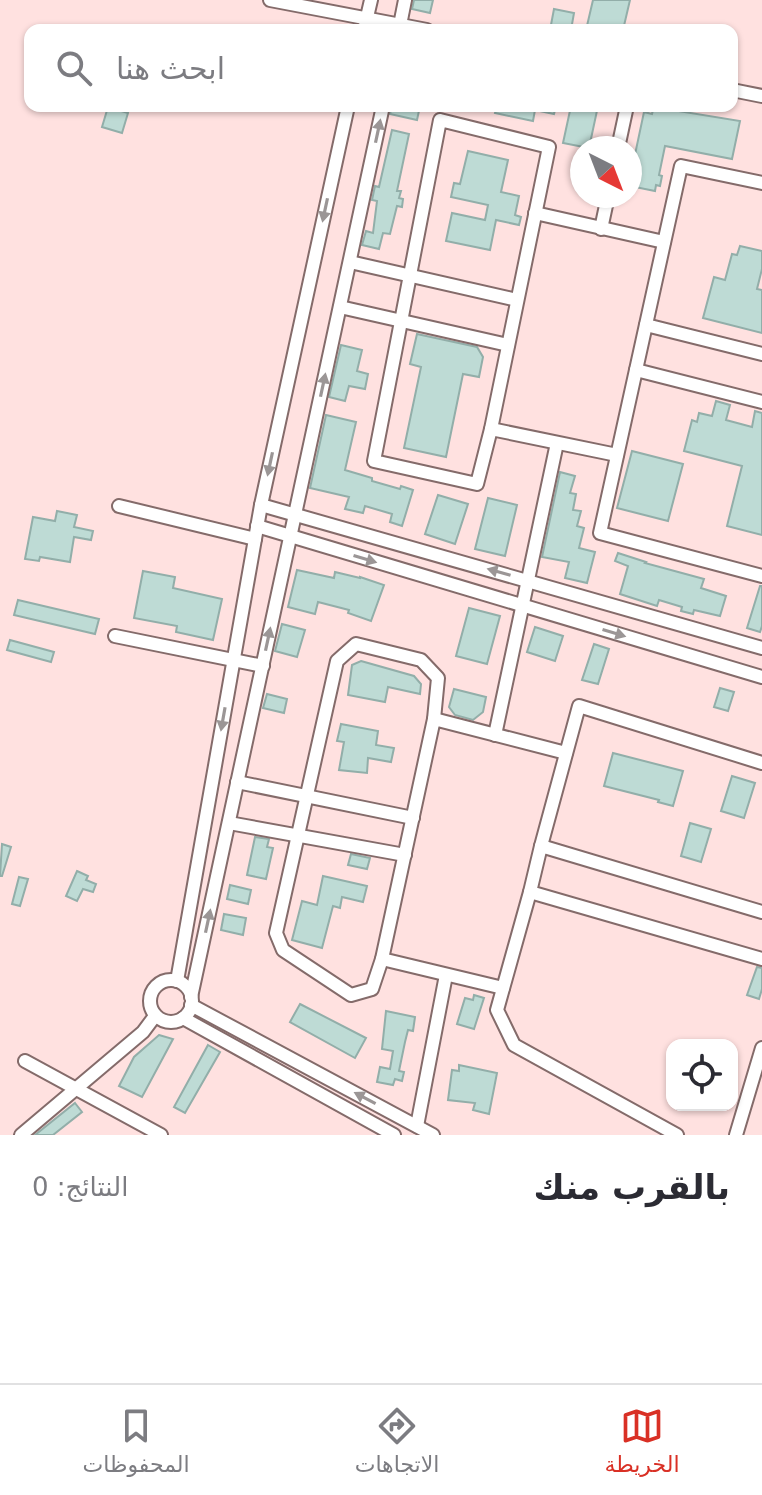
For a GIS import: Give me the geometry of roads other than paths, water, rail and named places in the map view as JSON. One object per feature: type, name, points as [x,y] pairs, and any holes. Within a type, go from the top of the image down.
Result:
[{"type":"street","points":[[270,0],[366,24],[371,0]]},
{"type":"street","points":[[401,24],[405,0]]},
{"type":"street","points":[[738,91],[762,96]]},
{"type":"street","points":[[177,981],[261,505],[347,112]]},
{"type":"street","points":[[382,112],[237,782],[229,823],[191,1001],[189,1012],[169,1023],[155,1016],[149,1002],[152,991],[162,982],[177,981],[184,985],[191,1001],[418,1130],[446,975]]},
{"type":"street","points":[[621,136],[626,112]]},
{"type":"street","points":[[440,120],[549,147],[477,484],[374,461],[410,276],[440,120]]},
{"type":"street","points":[[762,183],[681,166],[600,533],[762,576]]},
{"type":"street","points":[[601,229],[605,208]]},
{"type":"street","points":[[535,213],[664,242]]},
{"type":"street","points":[[350,262],[517,300]]},
{"type":"street","points":[[340,307],[508,345]]},
{"type":"street","points":[[646,325],[762,354]]},
{"type":"street","points":[[636,370],[762,402]]},
{"type":"street","points":[[491,429],[617,455]]},
{"type":"street","points":[[495,735],[557,443]]},
{"type":"street","points":[[261,505],[762,648]]},
{"type":"street","points":[[119,506],[290,537],[762,677]]},
{"type":"street","points":[[115,636],[263,666]]},
{"type":"street","points":[[356,644],[421,660],[438,678],[434,719],[382,959],[372,989],[351,995],[283,950],[276,933],[307,796],[337,661],[356,644]]},
{"type":"street","points":[[677,1135],[514,1045],[497,1010],[579,706],[762,763]]},
{"type":"street","points":[[434,719],[566,753]]},
{"type":"street","points":[[237,782],[413,818]]},
{"type":"street","points":[[229,823],[405,855]]},
{"type":"street","points":[[541,846],[762,912]]},
{"type":"street","points":[[530,892],[762,959]]},
{"type":"street","points":[[382,959],[503,988]]},
{"type":"street","points":[[21,1135],[143,1032],[155,1016]]},
{"type":"street","points":[[183,1018],[394,1135]]},
{"type":"street","points":[[736,1135],[762,1048]]},
{"type":"street","points":[[25,1061],[161,1135]]}]
